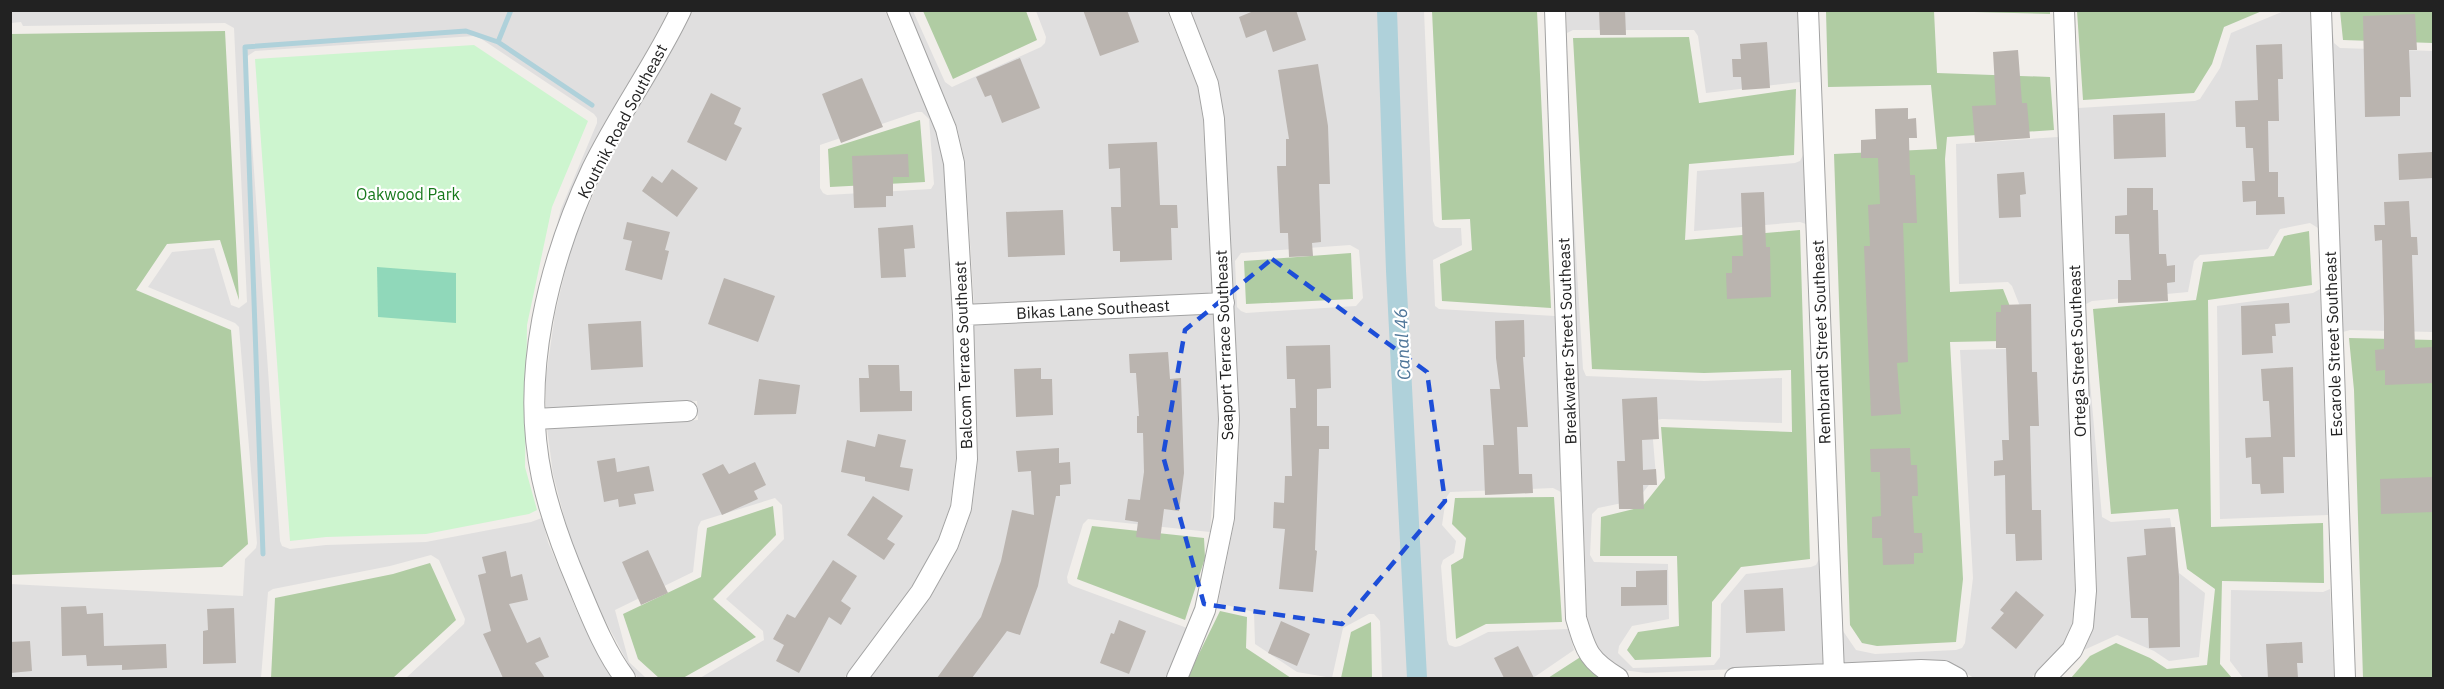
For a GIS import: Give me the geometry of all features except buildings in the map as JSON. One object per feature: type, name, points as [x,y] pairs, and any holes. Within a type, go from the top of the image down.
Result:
[{"type":"street","name":"Koutnik Road Southeast","points":[[625,678],[588,610],[558,538],[542,476],[535,419],[536,377],[544,313],[561,243],[593,168],[681,10]]},
{"type":"street","name":"Balcom Terrace Southeast","points":[[857,678],[921,592],[948,544],[961,508],[967,459],[963,315],[954,163],[946,129],[897,10]]},
{"type":"street","name":"Seaport Terrace Southeast","points":[[1177,678],[1205,610],[1224,519],[1229,419],[1214,119],[1208,84],[1179,10]]},
{"type":"street","name":"Breakwater Street Southeast","points":[[1555,10],[1576,618],[1585,648],[1598,667],[1618,678]]},
{"type":"street","name":"Rembrandt Street Southeast","points":[[1808,10],[1834,674]]},
{"type":"street","name":"Ortega Street Southeast","points":[[2045,678],[2072,650],[2080,634],[2083,626],[2086,591],[2064,10]]},
{"type":"street","name":"Escarole Street Southeast","points":[[2321,10],[2344,678]]},
{"type":"street","name":"Bikas Lane Southeast","points":[[963,315],[1224,303]]},
{"type":"street","points":[[535,419],[687,411]]},
{"type":"street","points":[[1735,678],[1921,670],[1944,671],[1957,678]]},
{"type":"highlighted area","points":[[1272,259],[1427,372],[1445,501],[1342,624],[1204,604],[1163,456],[1185,330]]},
{"type":"shaded area","points":[[11,11],[669,11],[583,164],[557,224],[597,118],[480,38],[474,36],[255,51],[246,57],[282,546],[290,549],[326,545],[426,542],[542,518],[548,542],[578,614],[612,678],[406,678],[464,624],[465,619],[439,560],[431,555],[390,566],[273,589],[268,592],[261,678],[11,678],[10,584],[243,596],[245,559],[256,548],[257,543],[239,327],[235,323],[148,287],[172,252],[214,248],[231,305],[239,308],[247,302],[234,28],[225,23],[23,26],[21,22],[11,23]]},
{"type":"shaded area","points":[[692,11],[885,11],[936,132],[944,164],[952,315],[956,459],[950,506],[938,541],[912,588],[844,678],[700,678],[764,640],[763,631],[726,599],[784,539],[782,505],[775,498],[701,521],[698,527],[693,572],[615,610],[629,662],[646,678],[638,678],[630,667],[598,607],[569,536],[553,474],[547,428],[698,420],[697,401],[546,409],[546,377],[555,314],[571,246],[603,172]],"holes":[[[922,112],[929,119],[934,184],[931,189],[827,195],[823,193],[820,188],[820,145]]]},
{"type":"shaded area","points":[[908,11],[913,11],[945,82],[952,87],[1041,47],[1046,37],[1036,11],[1167,11],[1198,86],[1203,120],[1212,294],[974,305],[965,162],[957,127]]},
{"type":"shaded area","points":[[1190,11],[1424,11],[1433,221],[1435,226],[1440,228],[1461,228],[1462,245],[1433,260],[1435,306],[1439,309],[1555,316],[1561,492],[1553,488],[1450,492],[1446,498],[1442,525],[1456,541],[1454,553],[1443,560],[1441,566],[1449,645],[1460,646],[1488,632],[1568,629],[1574,650],[1533,678],[1382,678],[1380,621],[1374,614],[1369,614],[1343,628],[1332,678],[1297,672],[1255,644],[1254,612],[1218,603],[1235,519],[1240,420],[1224,117],[1218,80]],"holes":[[[1350,245],[1359,250],[1363,298],[1356,306],[1246,313],[1237,307],[1235,261],[1241,253]]]},
{"type":"shaded area","points":[[1566,11],[1797,11],[1800,82],[1706,93],[1698,36],[1694,30],[1573,30],[1567,33]]},
{"type":"shaded area","points":[[2284,11],[2310,11],[2318,228],[2310,223],[2280,229],[2268,249],[2200,255],[2194,261],[2188,292],[2092,301],[2086,304],[2078,108],[2200,99],[2220,68],[2231,33]]},
{"type":"shaded area","points":[[2332,25],[2334,43],[2340,48],[2433,51],[2433,332],[2350,330],[2343,332]]},
{"type":"shaded area","points":[[2058,137],[2075,591],[2072,624],[2063,645],[2031,678],[1974,678],[1945,661],[1844,664],[1843,631],[1856,650],[1875,654],[1956,650],[1962,648],[1965,643],[1973,578],[1960,350],[2005,349],[2027,324],[2012,286],[2008,282],[1959,284],[1956,144]]},
{"type":"shaded area","points":[[1803,155],[1806,224],[1800,222],[1694,231],[1697,171],[1795,163],[1800,161]]},
{"type":"shaded area","points":[[1571,171],[1583,369],[1586,376],[1704,381],[1782,378],[1782,423],[1656,420],[1652,428],[1656,476],[1637,500],[1598,508],[1592,514],[1590,555],[1594,562],[1668,564],[1669,619],[1632,626],[1619,646],[1618,653],[1633,668],[1714,665],[1720,657],[1721,604],[1746,574],[1811,567],[1816,565],[1819,559],[1823,665],[1646,673],[1623,670],[1606,660],[1595,644],[1587,617]]},
{"type":"shaded area","points":[[2320,289],[2328,515],[2220,519],[2217,306],[2313,293]]},
{"type":"shaded area","points":[[1213,313],[1218,419],[1210,532],[1088,519],[1083,524],[1067,577],[1068,583],[1073,586],[1187,628],[1165,678],[870,678],[930,598],[958,549],[972,509],[978,460],[974,324]]},
{"type":"shaded area","points":[[2088,359],[2102,517],[2111,522],[2170,518],[2179,573],[2205,593],[2199,657],[2169,661],[2154,651],[2117,635],[2084,650],[2093,629],[2097,591]]},
{"type":"shaded area","points":[[2330,589],[2334,678],[2243,678],[2230,661],[2231,590],[2323,592]]},
{"type":"green space","points":[[2077,10],[2262,11],[2224,27],[2212,64],[2194,93],[2083,100]]},
{"type":"green space","points":[[923,11],[1026,11],[1037,40],[953,79]]},
{"type":"green space","points":[[1432,11],[1537,11],[1551,308],[1442,301],[1440,264],[1472,250],[1470,219],[1442,220]]},
{"type":"green space","points":[[1826,11],[1934,11],[1937,73],[2050,77],[2054,130],[1947,137],[1945,159],[1950,292],[2003,289],[2017,324],[2003,341],[1950,342],[1963,579],[1956,642],[1877,646],[1862,643],[1850,625],[1834,154],[1937,149],[1931,85],[1828,87]]},
{"type":"green space","points":[[1934,11],[2050,11],[2050,14]]},
{"type":"green space","points":[[2340,11],[2433,11],[2433,43],[2343,40]]},
{"type":"green space","points":[[225,31],[239,300],[220,240],[167,244],[136,290],[231,330],[248,544],[222,567],[11,575],[11,34]]},
{"type":"green space","points":[[1689,37],[1699,103],[1796,89],[1794,155],[1689,164],[1685,240],[1800,230],[1810,559],[1741,567],[1712,602],[1711,657],[1635,660],[1627,650],[1638,632],[1679,626],[1677,556],[1600,556],[1601,517],[1642,507],[1665,478],[1661,427],[1792,432],[1791,370],[1704,373],[1592,369],[1573,38]]},
{"type":"green space","name":"Oakwood Park","points":[[474,45],[588,121],[552,207],[527,325],[525,467],[537,510],[529,514],[426,534],[326,537],[290,541],[255,59]]},
{"type":"green space","points":[[920,120],[925,182],[830,187],[828,149]]},
{"type":"green space","points":[[2309,231],[2312,285],[2208,300],[2211,527],[2323,523],[2324,583],[2222,581],[2220,664],[2232,678],[2071,678],[2090,656],[2116,643],[2150,658],[2167,669],[2207,665],[2215,589],[2187,569],[2178,509],[2111,514],[2093,309],[2196,300],[2203,262],[2274,256],[2284,236]]},
{"type":"green space","points":[[1351,253],[1353,299],[1246,304],[1244,261]]},
{"type":"green space","points":[[377,267],[456,273],[456,323],[378,317]]},
{"type":"green space","points":[[2349,338],[2433,340],[2433,678],[2363,678],[2354,390]]},
{"type":"green space","points":[[1554,497],[1562,622],[1486,624],[1456,639],[1451,565],[1463,558],[1466,538],[1452,524],[1455,498]]},
{"type":"green space","points":[[773,506],[776,535],[713,599],[756,637],[683,678],[659,678],[638,659],[623,614],[701,577],[707,528]]},
{"type":"green space","points":[[1092,526],[1204,538],[1205,558],[1185,620],[1077,579]]},
{"type":"green space","points":[[430,563],[456,620],[393,678],[271,678],[275,598],[393,574]]},
{"type":"green space","points":[[1220,611],[1247,617],[1246,648],[1291,678],[1187,678]]},
{"type":"green space","points":[[1371,622],[1372,678],[1341,678],[1351,632]]},
{"type":"green space","points":[[1582,656],[1598,678],[1548,678]]},
{"type":"waterway","points":[[498,42],[511,10]]},
{"type":"waterway","name":"Canal 46","points":[[1387,10],[1396,271],[1417,678]]},
{"type":"waterway","points":[[263,554],[245,47],[466,31],[498,42],[592,105]]}]
